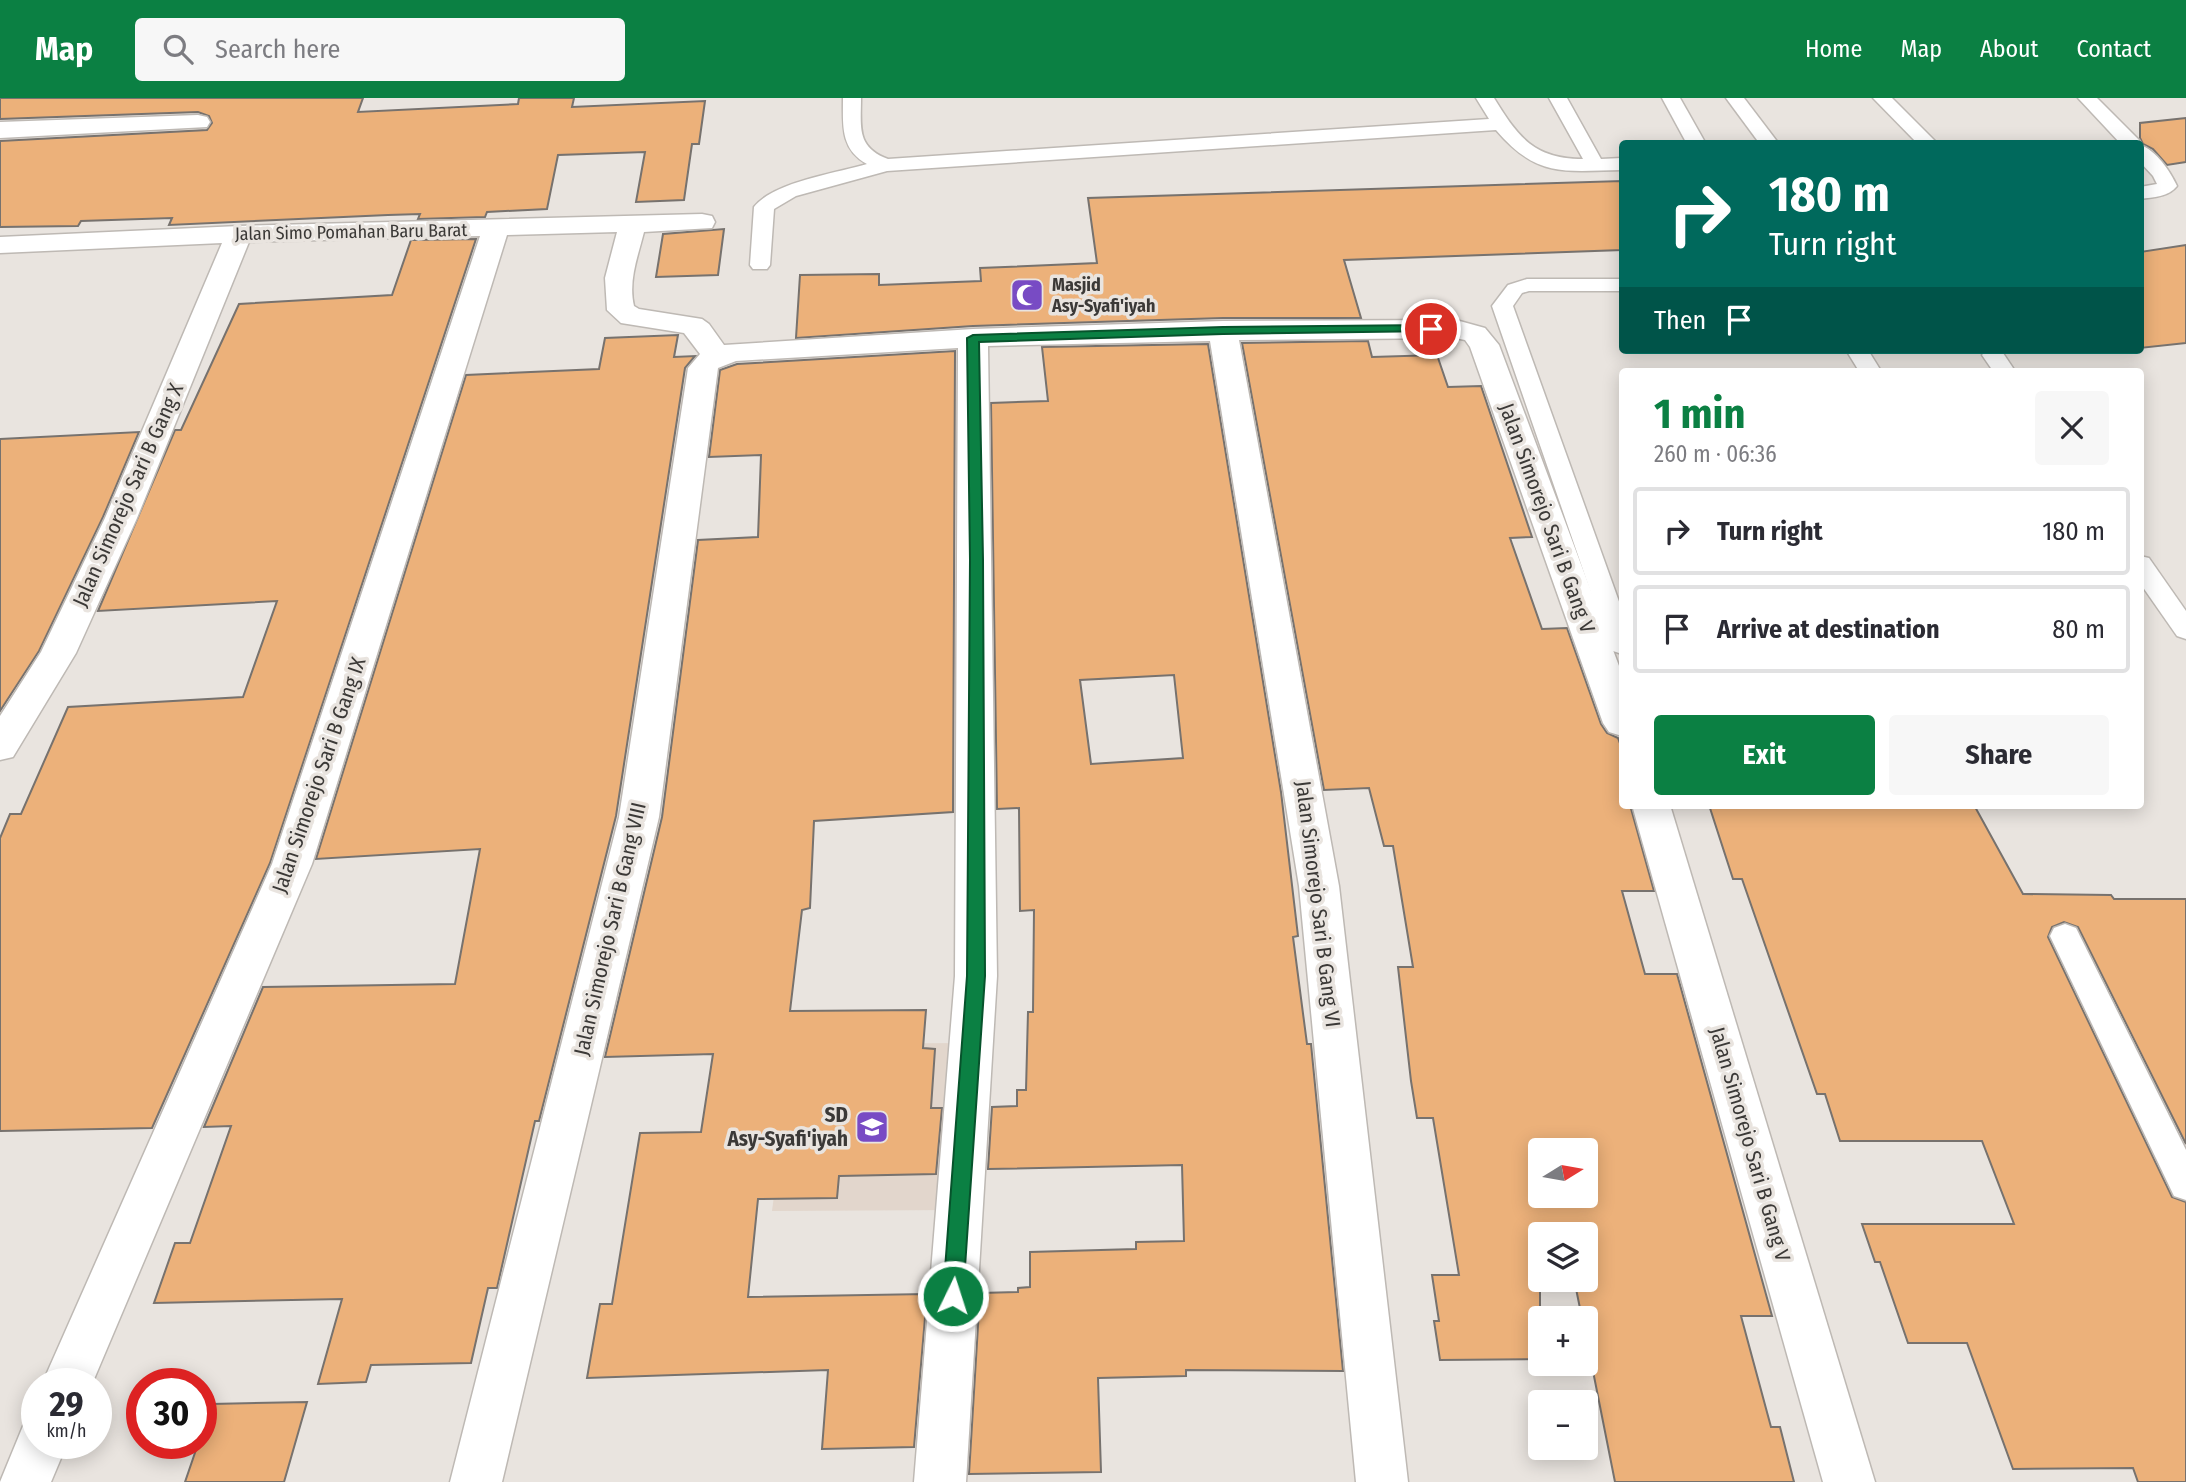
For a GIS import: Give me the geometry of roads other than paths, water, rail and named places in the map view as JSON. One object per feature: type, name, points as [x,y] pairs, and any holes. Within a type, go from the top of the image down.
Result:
[{"type":"street","points":[[0,130],[198,122]]},
{"type":"street","name":"Jalan Simo Pomahan Baru Barat","points":[[4,249],[239,234],[702,222]]},
{"type":"street","points":[[633,224],[618,283],[617,300],[621,310],[631,317],[692,325],[699,330],[710,362],[731,352],[973,338],[1223,330]]},
{"type":"street","name":"Jalan Simorejo Sari B Gang IX","points":[[74,1368],[292,864],[496,228]]},
{"type":"street","name":"Jalan Simorejo Sari B Gang X","points":[[0,747],[58,653],[121,518],[239,234]]},
{"type":"street","name":"Jalan Simorejo Sari B Gang V","points":[[1223,330],[1456,329],[1475,334],[1484,345],[1619,715]]},
{"type":"street","name":"Jalan Simorejo Sari B Gang VI","points":[[1223,330],[1319,886],[1382,1482]]},
{"type":"street","points":[[940,1482],[976,976],[973,338]]},
{"type":"street","name":"Jalan Simorejo Sari B Gang VIII","points":[[475,1482],[639,817],[710,362]]},
{"type":"street","name":"Jalan Simorejo Sari B Gang V","points":[[1652,809],[1849,1482]]},
{"type":"street","points":[[25,1482],[35,1459]]},
{"type":"lane","points":[[852,98],[853,142],[859,153],[869,160],[886,165]]},
{"type":"lane","points":[[1485,98],[1501,124],[1531,155],[1553,162],[1619,164]]},
{"type":"lane","points":[[1558,98],[1595,164]]},
{"type":"lane","points":[[1671,98],[1695,140]]},
{"type":"lane","points":[[1735,98],[1767,140]]},
{"type":"lane","points":[[1882,98],[1925,140]]},
{"type":"lane","points":[[2087,98],[2128,140]]},
{"type":"lane","points":[[760,265],[764,207],[789,192],[886,165],[1501,124]]},
{"type":"lane","points":[[2144,155],[2162,174],[2167,186],[2144,193]]},
{"type":"lane","points":[[1619,285],[1527,285],[1515,289],[1502,306],[1619,637]]},
{"type":"lane","points":[[2144,570],[2186,630]]},
{"type":"lane","points":[[2065,936],[2186,1185]]},
{"type":"place","name":"Masjid Asy-Syafi'iyah","points":[[1027,295]]},
{"type":"place","name":"SD Asy-Syafi'iyah","points":[[872,1127]]}]
